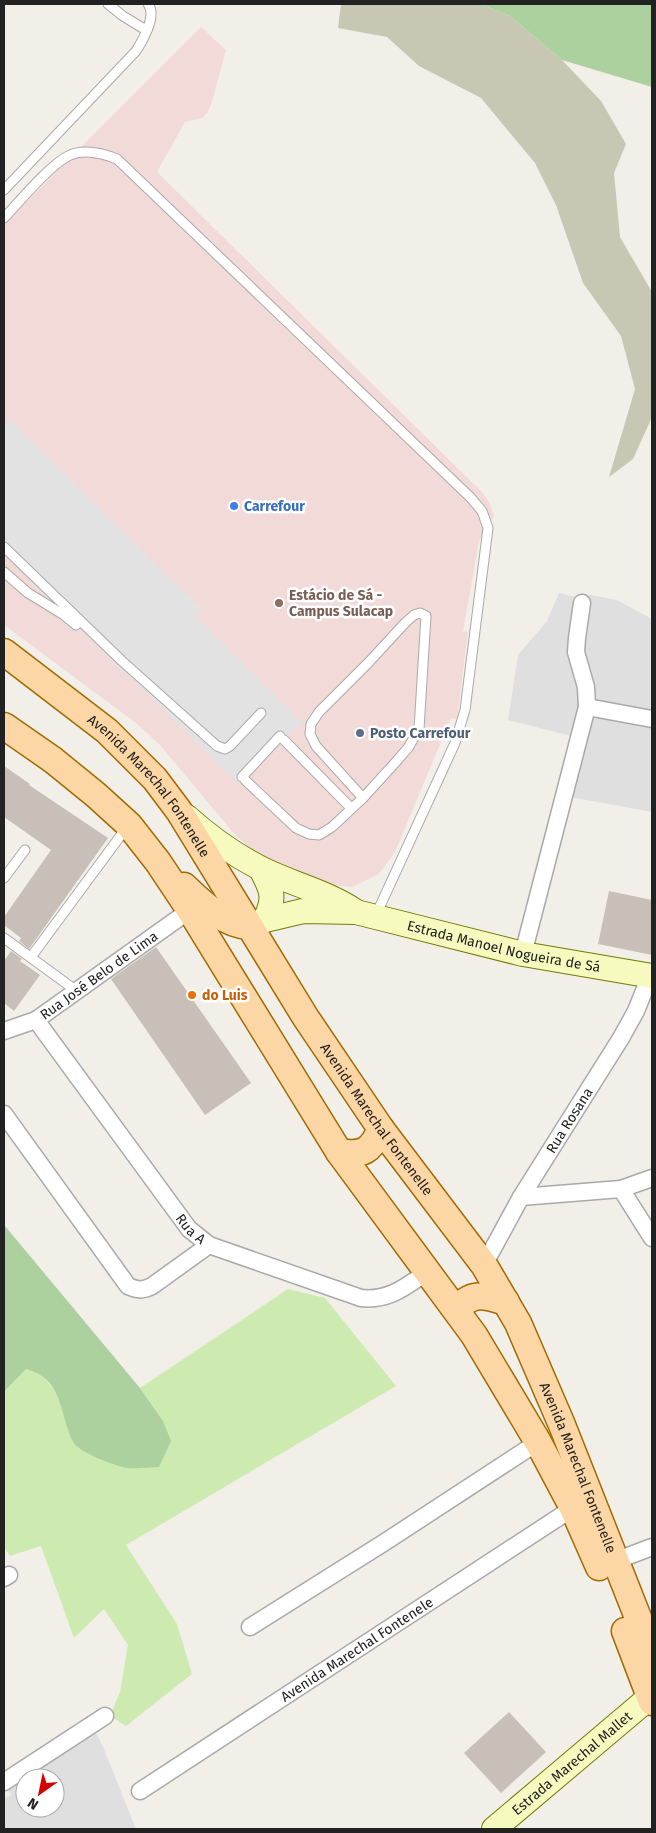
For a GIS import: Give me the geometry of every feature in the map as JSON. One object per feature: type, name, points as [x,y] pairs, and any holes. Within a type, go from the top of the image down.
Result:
[{"type":"main road","name":"Avenida Marechal Fontenelle","points":[[4,652],[107,730],[155,779],[257,923],[311,1026],[381,1129],[484,1265],[518,1323],[562,1425],[652,1652]]},
{"type":"main road","name":"Avenida Marechal Fontenelle","points":[[4,726],[53,760],[96,795],[128,825],[158,862],[190,910],[339,1152],[458,1312],[494,1367],[538,1442],[573,1508],[613,1600],[651,1699]]},
{"type":"main road","name":"Estrada Manoel Nogueira de Sá","points":[[179,811],[208,836],[261,869],[324,893],[366,914]]},
{"type":"main road","points":[[158,862],[201,902],[234,923],[257,923],[272,903],[270,886],[261,869]]},
{"type":"main road","name":"Estrada Manoel Nogueira de Sá","points":[[257,923],[304,911],[366,914],[523,954],[651,976]]},
{"type":"main road","points":[[339,1152],[360,1153],[368,1149],[376,1141],[381,1129]]},
{"type":"main road","points":[[458,1312],[462,1302],[478,1296],[490,1297],[506,1302]]},
{"type":"main road","name":"Estrada Marechal Mallet","points":[[494,1829],[651,1699]]},
{"type":"street","points":[[523,954],[587,707],[586,687],[576,652],[582,603]]},
{"type":"street","points":[[587,707],[652,719]]},
{"type":"street","name":"Rua José Belo de Lima","points":[[4,1031],[36,1020],[78,992],[190,910]]},
{"type":"street","name":"Rua Rosana","points":[[484,1265],[521,1197],[621,1038],[636,1011],[651,976]]},
{"type":"street","name":"Rua A","points":[[36,1020],[189,1229],[209,1245],[368,1299],[375,1299],[395,1293],[427,1272]]},
{"type":"street","points":[[4,1114],[128,1286],[136,1290],[143,1290],[152,1286],[209,1245]]},
{"type":"street","points":[[521,1197],[621,1189],[652,1178]]},
{"type":"street","points":[[621,1189],[652,1238]]},
{"type":"street","points":[[250,1627],[538,1442]]},
{"type":"street","name":"Avenida Marechal Fontenele","points":[[140,1792],[573,1508]]},
{"type":"street","points":[[615,1560],[652,1547]]},
{"type":"street","points":[[4,1782],[105,1716]]},
{"type":"lane","points":[[108,4],[146,30]]},
{"type":"lane","points":[[4,190],[136,51],[144,39],[152,16],[148,4]]},
{"type":"lane","points":[[4,218],[45,176],[68,156],[84,152],[101,153],[117,159],[470,497],[482,511],[488,528],[465,710],[455,743],[366,914]]},
{"type":"lane","points":[[4,547],[122,661],[217,746],[225,749],[230,746],[261,713]]},
{"type":"lane","points":[[4,572],[28,593],[64,615],[78,627]]},
{"type":"lane","points":[[351,808],[282,738],[244,779],[296,828],[309,834],[319,835],[332,827],[363,798],[408,748],[419,729],[426,616],[420,613],[414,615],[405,623],[319,712],[312,724],[310,734],[316,746],[363,798]]},
{"type":"lane","points":[[31,957],[128,825]]},
{"type":"lane","points":[[4,878],[25,850]]},
{"type":"lane","points":[[6,942],[31,957],[78,992]]},
{"type":"shaded area","points":[[341,4],[480,4],[510,16],[562,60],[601,101],[626,144],[614,173],[620,237],[652,292],[652,417],[633,459],[609,477],[635,389],[621,336],[583,283],[556,205],[535,163],[481,98],[419,66],[387,37],[338,28]]},
{"type":"shaded area","name":"Carrefour","points":[[201,27],[226,50],[212,102],[208,112],[202,118],[185,122],[157,172],[483,493],[490,504],[494,516],[479,541],[463,631],[468,632],[457,719],[451,718],[395,852],[379,874],[352,887],[321,884],[279,869],[237,837],[159,744],[136,723],[4,625],[4,224]]},
{"type":"shaded area","points":[[11,421],[201,608],[197,618],[302,722],[240,785],[4,555],[4,428]]},
{"type":"shaded area","points":[[559,593],[580,598],[581,593],[617,600],[652,619],[652,812],[570,797],[583,739],[508,720],[518,655],[547,621]]},
{"type":"shaded area","points":[[91,1723],[103,1747],[136,1829],[4,1829],[4,1799],[11,1795],[4,1780],[15,1773],[15,1818],[65,1818],[65,1768],[22,1768]]},
{"type":"green space","points":[[480,4],[652,4],[652,87],[562,60],[510,16]]},
{"type":"green space","points":[[5,1226],[140,1388],[163,1421],[171,1441],[159,1467],[123,1467],[98,1458],[76,1446],[54,1389],[38,1374],[26,1369],[4,1392]]},
{"type":"green space","points":[[288,1289],[325,1298],[396,1386],[126,1545],[177,1624],[192,1674],[126,1726],[110,1716],[120,1692],[128,1645],[104,1609],[74,1638],[41,1546],[10,1556],[4,1547],[4,1392],[26,1369],[39,1372],[58,1394],[74,1444],[163,1421],[140,1388]]},
{"type":"building","points":[[4,766],[108,838],[29,949],[19,941],[21,938],[4,925],[4,917],[51,850],[4,817]]},
{"type":"building","points":[[609,891],[652,900],[652,955],[598,944]]},
{"type":"building","points":[[156,947],[251,1083],[205,1115],[111,979]]},
{"type":"building","points":[[11,951],[22,959],[20,961],[40,975],[14,1011],[4,1003],[4,961]]},
{"type":"building","points":[[509,1712],[546,1752],[501,1793],[464,1753]]},
{"type":"place","name":"Carrefour","points":[[234,506]]},
{"type":"place","name":"Estácio de Sá - Campus Sulacap","points":[[279,603]]},
{"type":"place","name":"Posto Carrefour","points":[[360,733]]},
{"type":"place","name":"do Luis","points":[[192,995]]}]
